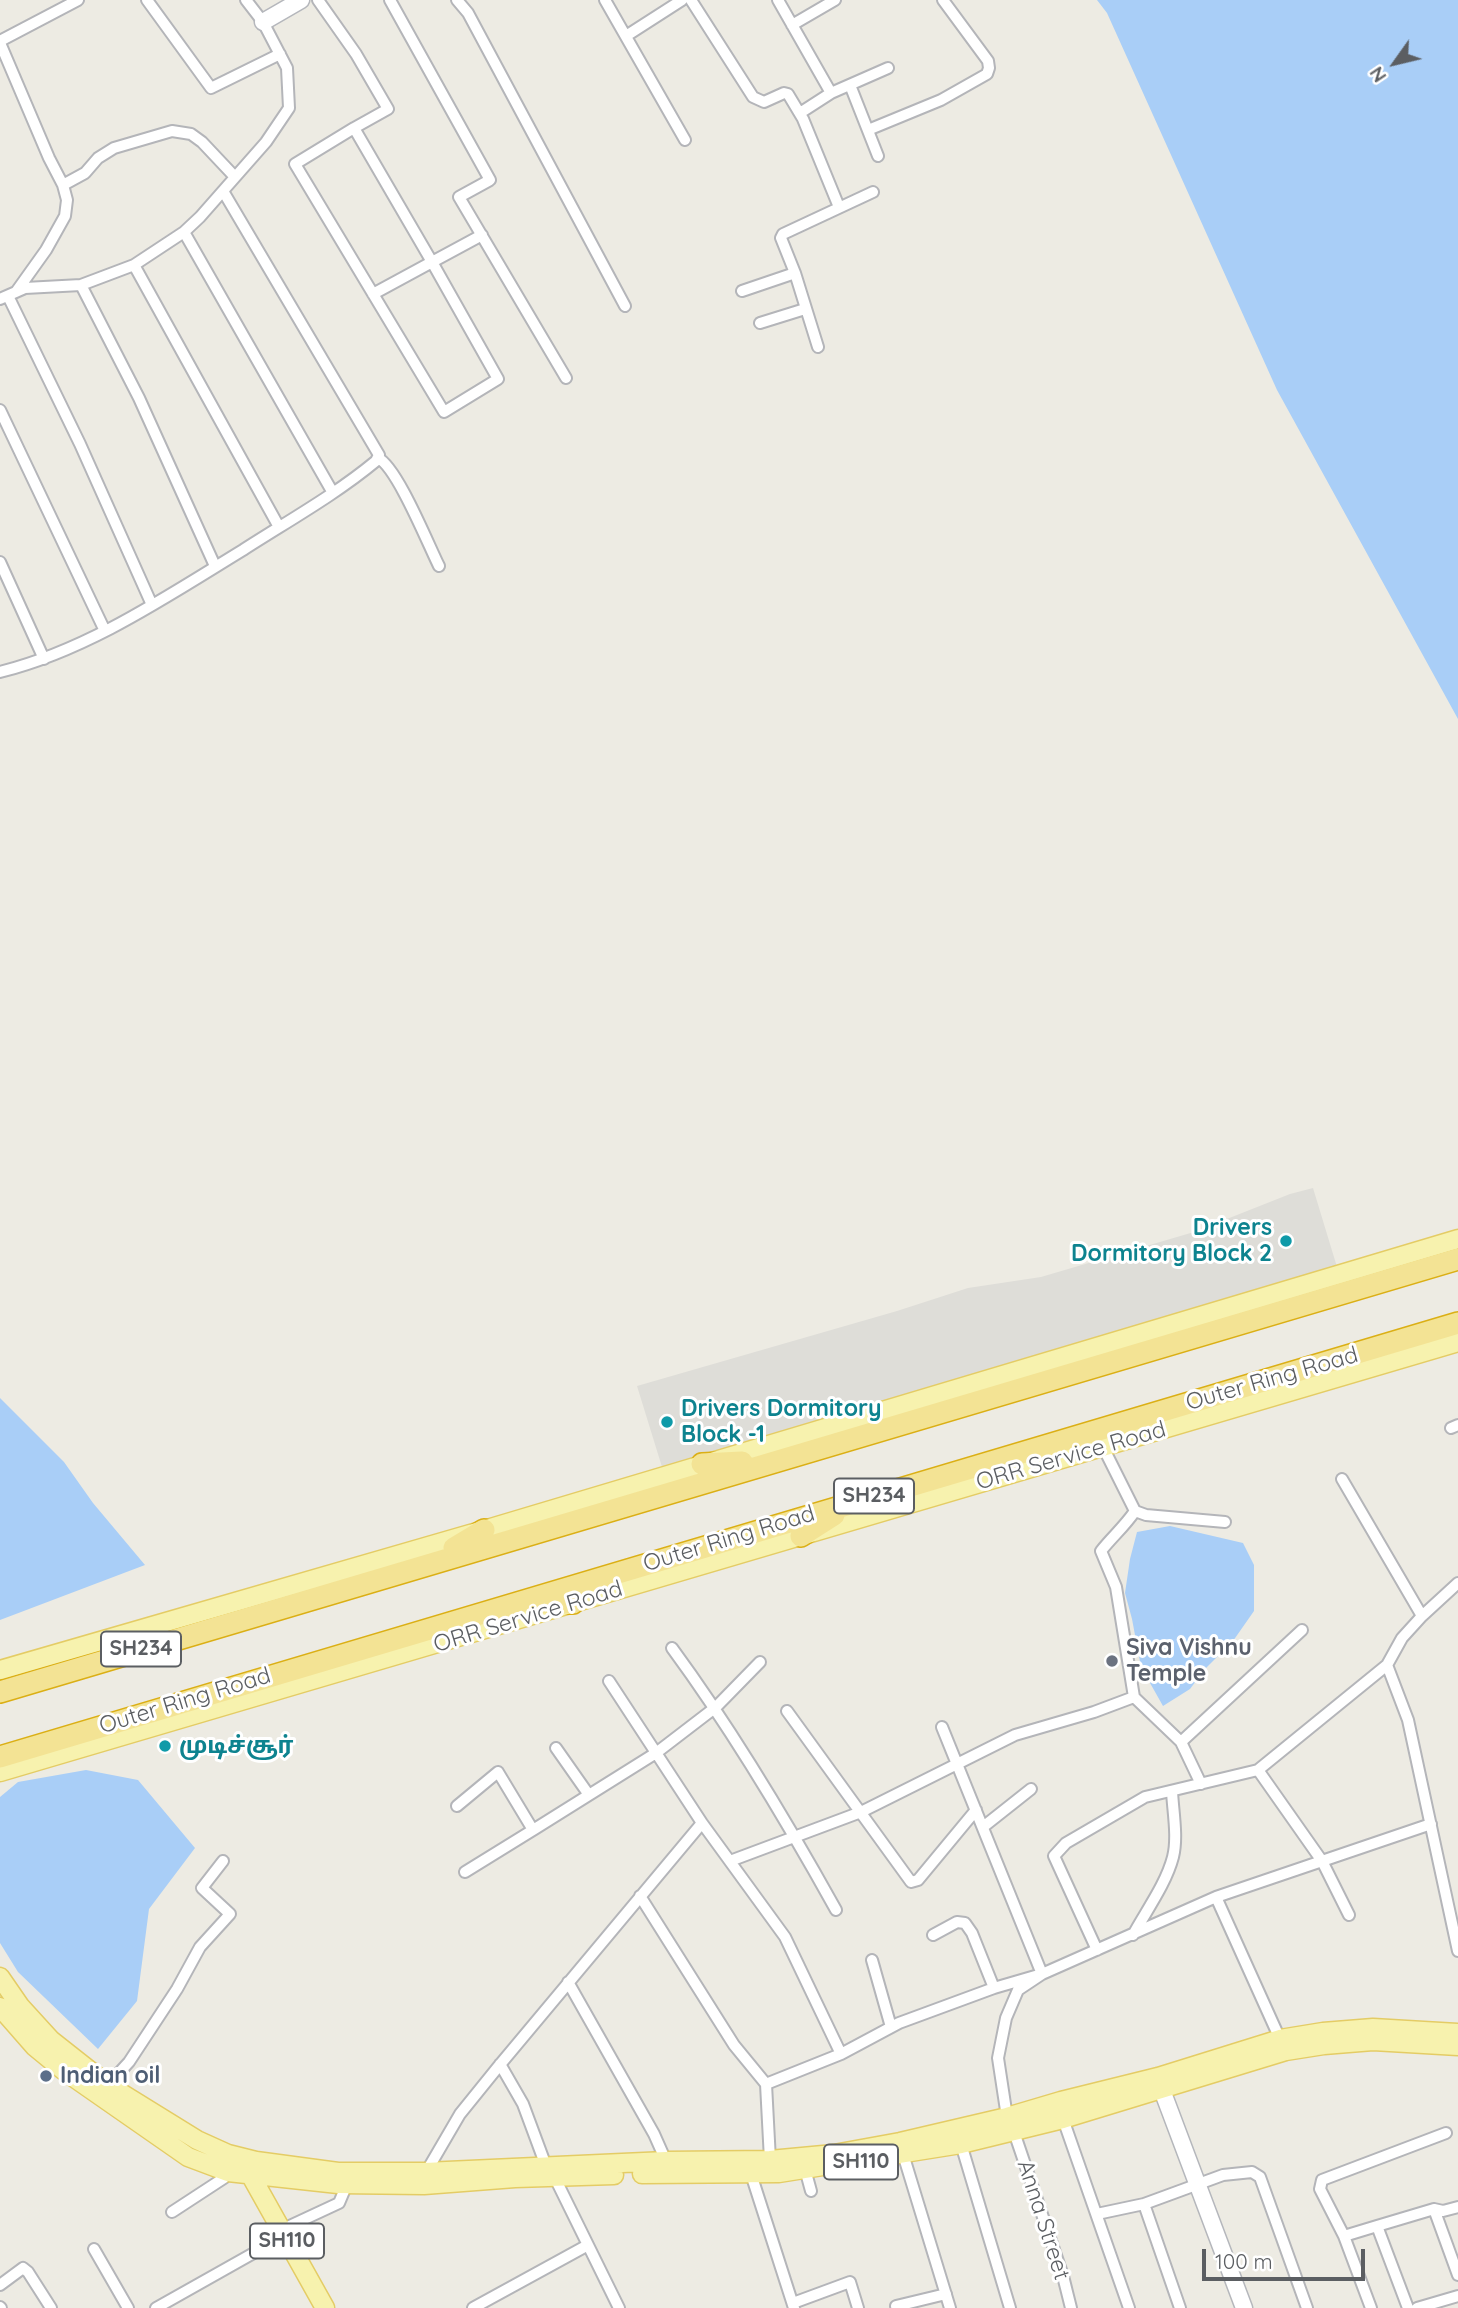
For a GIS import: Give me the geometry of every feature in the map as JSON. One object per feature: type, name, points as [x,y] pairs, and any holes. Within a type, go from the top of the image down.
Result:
[{"type":"highway","name":"SH234","points":[[0,1692],[1458,1259]]},
{"type":"highway","name":"Outer Ring Road","points":[[0,1757],[1458,1324]]},
{"type":"highway","points":[[702,1464],[774,1461]]},
{"type":"highway","points":[[801,1536],[853,1502]]},
{"type":"highway","points":[[425,1565],[484,1530]]},
{"type":"highway","points":[[513,1603],[573,1603]]},
{"type":"main road","points":[[0,1670],[484,1530],[1458,1239]]},
{"type":"main road","name":"ORR Service Road","points":[[0,1772],[1458,1342]]},
{"type":"main road","name":"SH110","points":[[0,1977],[20,2006],[51,2040],[108,2085],[197,2140],[253,2168],[347,2184],[425,2178]]},
{"type":"main road","name":"SH110","points":[[0,2007],[34,2047],[71,2077],[188,2157],[228,2172],[253,2168],[425,2178],[515,2178],[666,2161],[770,2160],[834,2154],[1063,2119],[1305,2047],[1373,2041],[1458,2046]]},
{"type":"main road","name":"SH110","points":[[551,2172],[751,2174],[903,2154],[961,2144],[1010,2125],[1280,2039],[1373,2028],[1458,2033]]},
{"type":"main road","name":"SH110","points":[[253,2168],[282,2233],[325,2308]]},
{"type":"street","points":[[8,295],[46,250],[65,216],[67,200],[64,185],[48,158],[0,42],[78,0]]},
{"type":"street","points":[[147,0],[211,88],[280,54]]},
{"type":"street","points":[[8,295],[25,288],[81,285],[134,265],[184,232],[266,142],[289,108],[287,68],[263,22],[246,0]]},
{"type":"street","points":[[263,22],[301,0]]},
{"type":"street","points":[[318,0],[356,54],[388,109],[354,128],[295,164],[444,412],[498,379],[354,128]]},
{"type":"street","points":[[390,0],[490,180],[459,197],[566,378]]},
{"type":"street","points":[[457,0],[468,13],[625,306]]},
{"type":"street","points":[[605,0],[685,140]]},
{"type":"street","points":[[626,36],[682,0]]},
{"type":"street","points":[[691,0],[753,97],[764,102],[784,93],[788,94],[800,113],[839,207]]},
{"type":"street","points":[[778,0],[831,93]]},
{"type":"street","points":[[792,25],[835,0]]},
{"type":"street","points":[[868,130],[941,100],[987,74],[988,61],[943,0]]},
{"type":"street","points":[[800,113],[831,93],[888,68]]},
{"type":"street","points":[[850,85],[878,156]]},
{"type":"street","points":[[64,185],[85,173],[98,158],[114,148],[173,131],[183,131],[202,142],[235,177]]},
{"type":"street","points":[[223,191],[379,455],[378,458]]},
{"type":"street","points":[[818,347],[781,238],[783,234],[873,192]]},
{"type":"street","points":[[184,232],[333,493]]},
{"type":"street","points":[[373,294],[482,235]]},
{"type":"street","points":[[134,265],[279,527]]},
{"type":"street","points":[[742,290],[795,273]]},
{"type":"street","points":[[81,285],[139,398],[215,566]]},
{"type":"street","points":[[8,295],[80,444],[152,605]]},
{"type":"street","points":[[760,323],[805,309]]},
{"type":"street","points":[[0,410],[105,631]]},
{"type":"street","points":[[0,672],[44,659],[105,631],[152,605],[333,493],[378,458]]},
{"type":"street","points":[[378,458],[384,461],[398,482],[439,566]]},
{"type":"street","points":[[0,562],[44,659]]},
{"type":"street","points":[[1103,1447],[1135,1511],[1146,1515],[1225,1522]]},
{"type":"street","points":[[1342,1479],[1422,1616]]},
{"type":"street","points":[[1135,1511],[1101,1551],[1116,1587],[1134,1697],[1181,1742],[1201,1784]]},
{"type":"street","points":[[1097,1950],[1054,1856],[1066,1843],[1145,1797],[1258,1770],[1387,1665],[1402,1638],[1458,1583]]},
{"type":"street","points":[[1181,1742],[1302,1630]]},
{"type":"street","points":[[672,1648],[716,1707],[836,1910]]},
{"type":"street","points":[[465,1872],[656,1753],[716,1707],[760,1662]]},
{"type":"street","points":[[1387,1665],[1408,1720],[1458,1951]]},
{"type":"street","points":[[609,1681],[702,1823],[785,1937],[841,2054]]},
{"type":"street","points":[[730,1861],[861,1812],[1015,1734],[1094,1713],[1134,1697]]},
{"type":"street","points":[[787,1711],[911,1882],[918,1880],[976,1811]]},
{"type":"street","points":[[942,1727],[1042,1974]]},
{"type":"street","points":[[556,1748],[589,1795]]},
{"type":"street","points":[[1258,1770],[1322,1861],[1349,1915]]},
{"type":"street","points":[[457,1806],[498,1772],[533,1830]]},
{"type":"street","points":[[983,1827],[1031,1789]]},
{"type":"street","points":[[1133,1935],[1173,1857],[1172,1791]]},
{"type":"street","points":[[425,2178],[460,2114],[702,1823]]},
{"type":"street","points":[[765,2084],[841,2054],[891,2027],[994,1988],[1042,1974],[1216,1897],[1431,1824]]},
{"type":"street","points":[[108,2085],[177,1989],[200,1947],[230,1914],[202,1888],[223,1861]]},
{"type":"street","points":[[640,1896],[734,2045],[765,2084],[770,2160]]},
{"type":"street","points":[[1216,1897],[1280,2039]]},
{"type":"street","points":[[933,1935],[957,1922],[965,1923],[972,1933],[994,1988]]},
{"type":"street","points":[[872,1960],[891,2027]]},
{"type":"street","name":"Anna Street","points":[[1042,1974],[1018,1990],[1006,2018],[998,2058],[1010,2125],[1063,2276],[1071,2308]]},
{"type":"street","points":[[568,1982],[654,2134],[666,2161]]},
{"type":"street","points":[[500,2064],[523,2104],[551,2172],[619,2308]]},
{"type":"street","points":[[1162,2090],[1244,2308]]},
{"type":"street","points":[[1063,2119],[1129,2308]]},
{"type":"street","points":[[1371,2308],[1344,2236],[1320,2189],[1322,2180],[1446,2133]]},
{"type":"street","points":[[961,2144],[1010,2308]]},
{"type":"street","points":[[903,2154],[950,2308]]},
{"type":"street","points":[[805,2169],[811,2191]]},
{"type":"street","points":[[172,2212],[224,2178],[228,2172]]},
{"type":"street","points":[[1097,2214],[1144,2204],[1239,2172],[1252,2172],[1260,2177],[1307,2308]]},
{"type":"street","points":[[751,2174],[794,2306],[850,2283],[858,2308]]},
{"type":"street","points":[[156,2308],[282,2233],[339,2203],[347,2184]]},
{"type":"street","points":[[1144,2204],[1180,2308]]},
{"type":"street","points":[[1344,2236],[1434,2209],[1443,2211],[1458,2207]]},
{"type":"street","points":[[1434,2209],[1458,2275]]},
{"type":"street","points":[[1377,2226],[1408,2308]]},
{"type":"street","points":[[473,2308],[587,2245]]},
{"type":"street","points":[[94,2249],[128,2308]]},
{"type":"street","points":[[0,2285],[23,2268],[51,2308]]},
{"type":"street","points":[[896,2306],[946,2294]]},
{"type":"street","points":[[1417,2308],[1458,2296]]},
{"type":"shaded area","points":[[1313,1188],[1337,1267],[662,1467],[637,1386],[968,1288],[1041,1277],[1194,1232],[1290,1194]]},
{"type":"water","points":[[1097,0],[1458,0],[1458,719],[1277,390],[1107,13]]},
{"type":"water","points":[[0,1398],[64,1462],[93,1503],[145,1565],[0,1620]]},
{"type":"water","points":[[1170,1526],[1243,1543],[1254,1565],[1254,1611],[1233,1641],[1205,1669],[1190,1689],[1163,1706],[1141,1667],[1125,1593],[1137,1532]]},
{"type":"water","points":[[86,1770],[138,1780],[195,1848],[149,1909],[137,2001],[98,2049],[18,1972],[0,1943],[0,1797],[18,1782]]},
{"type":"place","name":"Drivers Dormitory Block 2","points":[[1286,1241]]},
{"type":"place","name":"Drivers Dormitory Block -1","points":[[667,1422]]},
{"type":"place","name":"Siva Vishnu Temple","points":[[1112,1661]]},
{"type":"place","name":"முடிச்சூர்","points":[[165,1746]]},
{"type":"place","name":"Indian oil","points":[[46,2076]]}]
